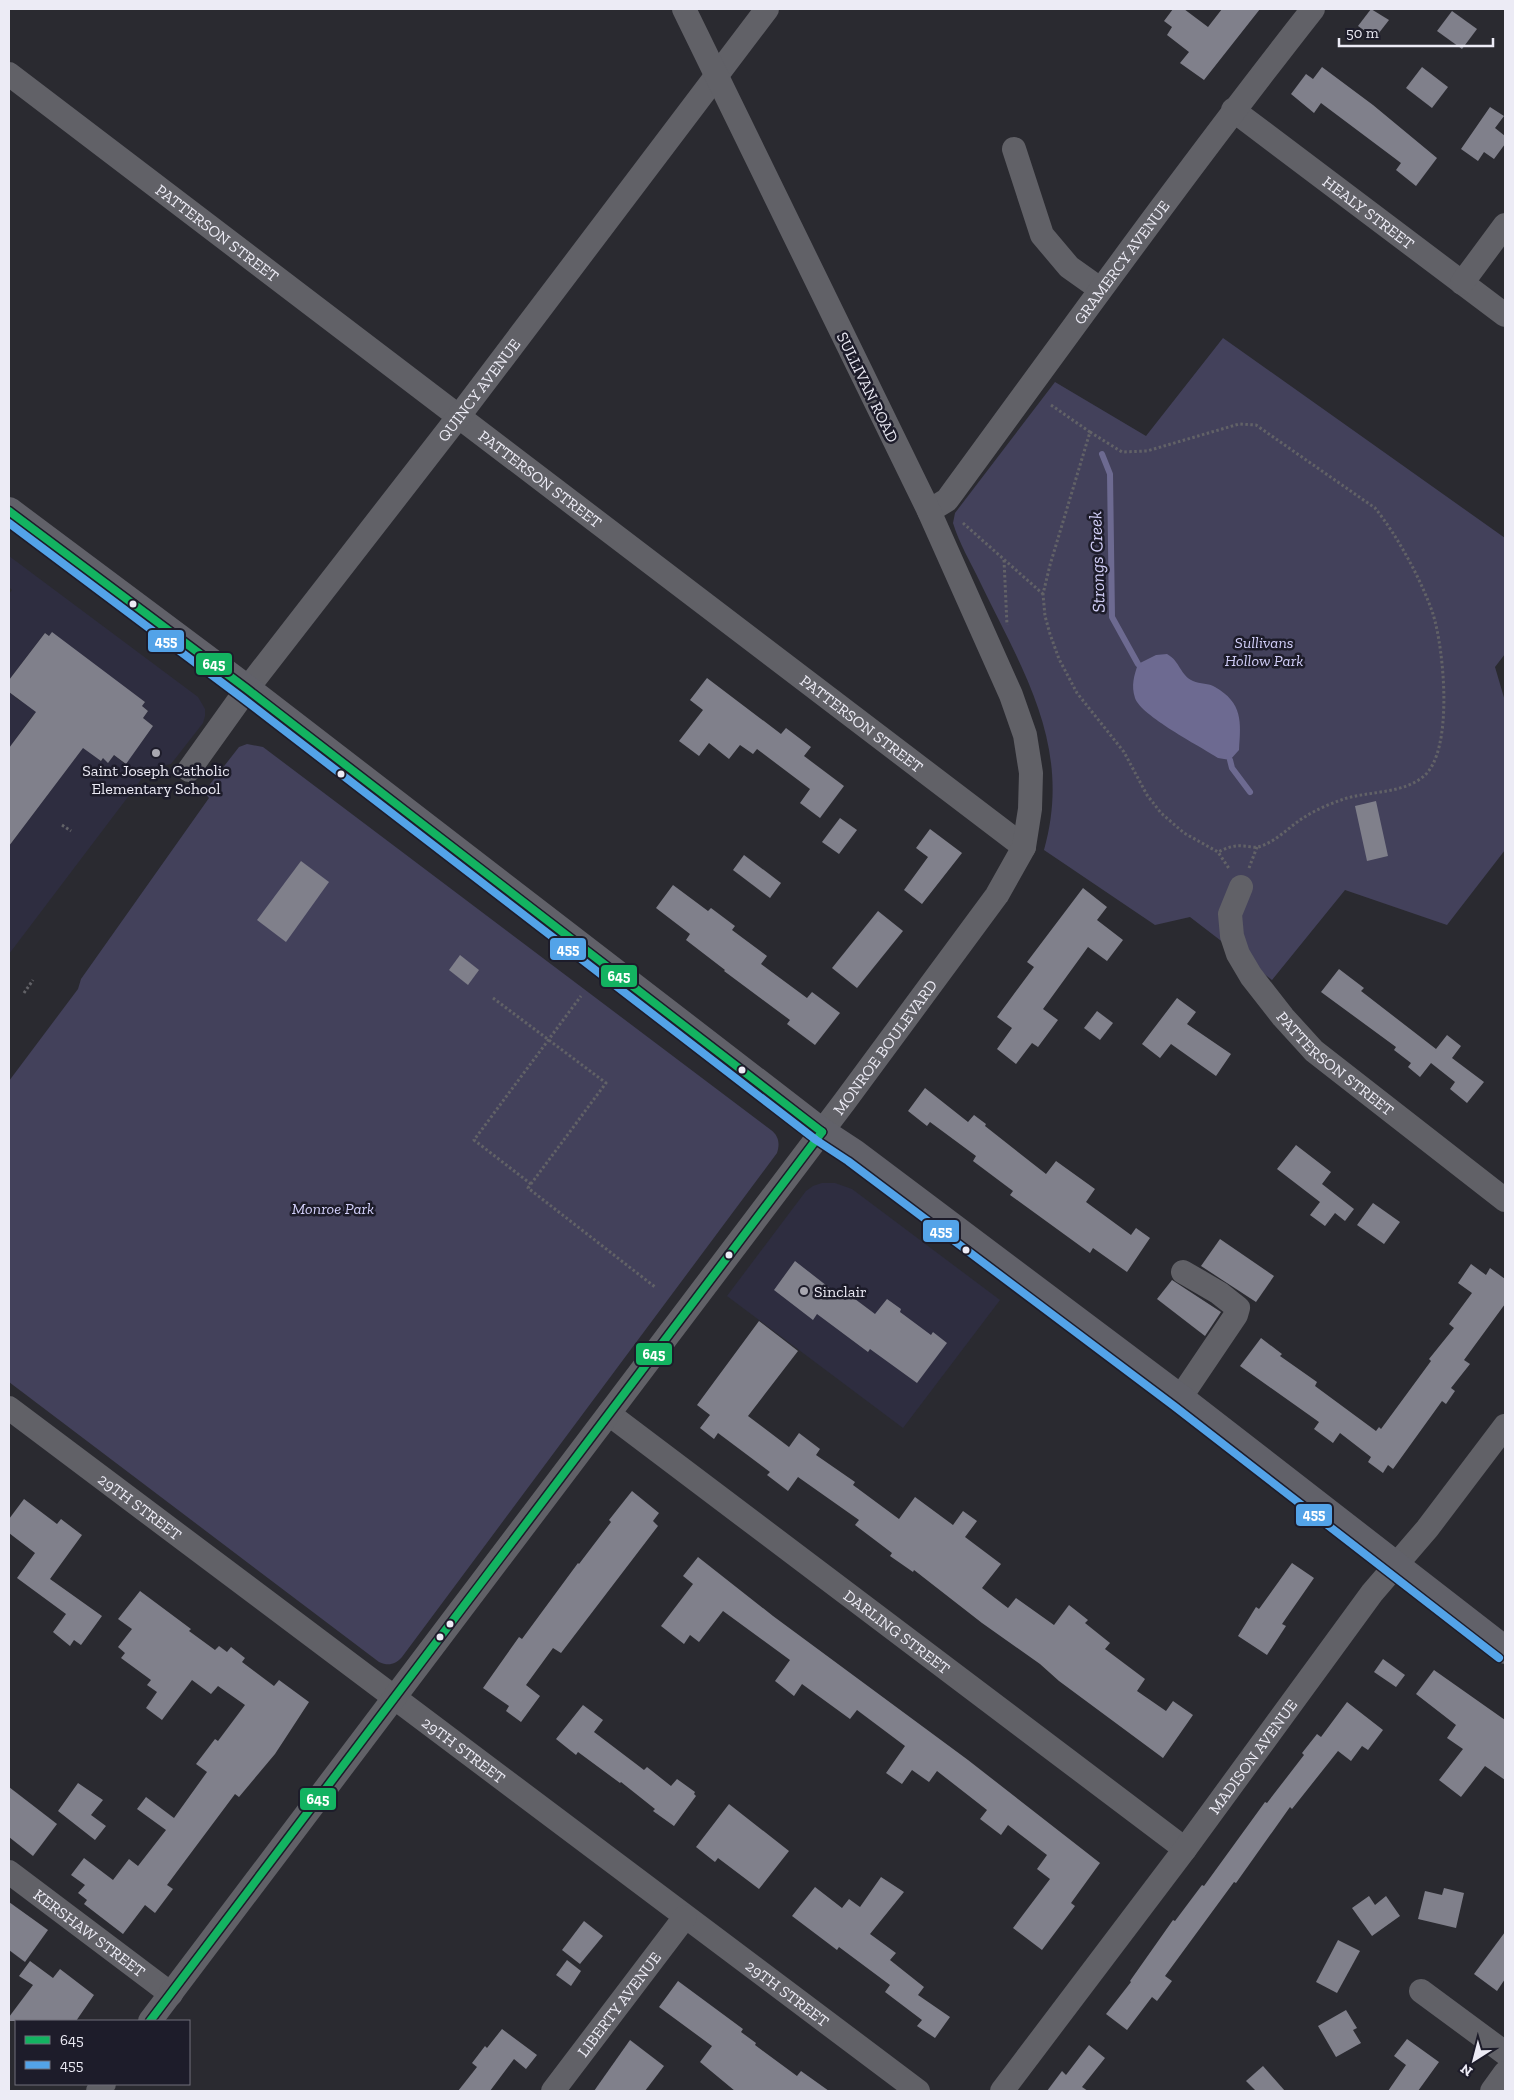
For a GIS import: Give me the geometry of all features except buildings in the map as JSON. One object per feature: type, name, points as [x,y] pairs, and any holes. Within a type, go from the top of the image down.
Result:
[{"type":"main road","points":[[9,511],[247,689],[822,1132],[854,1153],[1180,1398],[1505,1650]]},
{"type":"street","name":"SULLIVAN ROAD","points":[[684,9],[929,511],[1011,695],[1025,735],[1031,772]]},
{"type":"street","name":"QUINCY AVENUE","points":[[189,770],[247,689],[459,416],[767,9]]},
{"type":"street","name":"GRAMERCY AVENUE","points":[[929,511],[947,500],[1233,110],[1313,9]]},
{"type":"street","name":"PATTERSON STREET","points":[[9,74],[1024,846]]},
{"type":"street","name":"HEALY STREET","points":[[1233,110],[1505,315]]},
{"type":"street","points":[[1014,149],[1042,235],[1069,267],[1100,289]]},
{"type":"street","points":[[1462,282],[1505,224]]},
{"type":"street","name":"MONROE BOULEVARD","points":[[151,2020],[610,1414],[997,895],[1024,846],[1030,809],[1031,772]]},
{"type":"street","name":"PATTERSON STREET","points":[[1241,887],[1230,914],[1232,936],[1238,954],[1251,976],[1283,1017],[1314,1051],[1505,1200]]},
{"type":"street","points":[[1180,1398],[1236,1316],[1238,1308],[1218,1293],[1183,1272]]},
{"type":"street","name":"29TH STREET","points":[[9,1408],[918,2091]]},
{"type":"street","name":"DARLING STREET","points":[[610,1414],[1185,1849]]},
{"type":"street","name":"MADISON AVENUE","points":[[1002,2091],[1185,1849],[1366,1601],[1427,1528],[1505,1426]]},
{"type":"street","name":"KERSHAW STREET","points":[[9,1872],[171,1994]]},
{"type":"street","name":"LIBERTY AVENUE","points":[[553,2091],[685,1917]]},
{"type":"street","points":[[1422,1991],[1505,2053]]},
{"type":"street","points":[[1492,2091],[1505,2073]]},
{"type":"path","points":[[1051,405],[1122,452],[1147,451],[1239,424],[1256,425],[1375,508],[1386,521],[1423,588],[1437,631],[1444,697],[1442,734],[1436,759],[1430,769],[1423,776],[1402,786],[1345,798],[1318,810],[1257,848],[1241,887]]},
{"type":"path","points":[[1090,432],[1043,594],[1045,616],[1050,634],[1059,659],[1076,692],[1124,752],[1147,795],[1161,813],[1184,833],[1218,852],[1241,887]]},
{"type":"path","points":[[963,523],[1043,594]]},
{"type":"path","points":[[1004,559],[1006,625]]},
{"type":"path","points":[[62,825],[71,831]]},
{"type":"path","points":[[1218,852],[1241,845],[1257,848]]},
{"type":"path","points":[[24,992],[34,980]]},
{"type":"path","points":[[531,1184],[474,1140],[581,996]]},
{"type":"path","points":[[494,998],[606,1083],[528,1188],[654,1287]]},
{"type":"shaded area","name":"Saint Joseph Catholic Elementary School","points":[[9,556],[198,697],[205,709],[205,716],[203,723],[171,764],[155,767],[143,777],[9,954],[9,846],[81,750],[65,729],[101,761],[103,758],[109,762],[114,755],[125,764],[153,726],[143,718],[148,711],[142,706],[145,702],[45,633],[9,680],[9,594],[12,590],[9,587]]},
{"type":"shaded area","points":[[1167,654],[1175,660],[1182,672],[1189,678],[1215,687],[1231,700],[1238,714],[1240,731],[1239,750],[1230,760],[1218,758],[1159,722],[1135,698],[1133,685],[1138,664],[1156,655]]},
{"type":"shaded area","name":"Saint Joseph Catholic Elementary School","points":[[9,692],[20,701],[23,698],[54,730],[33,715],[9,748]]},
{"type":"shaded area","points":[[822,1183],[835,1183],[852,1189],[1000,1300],[903,1428],[727,1296],[806,1191]]},
{"type":"green space","name":"Sullivans Hollow Park","points":[[1223,338],[1505,538],[1505,654],[1495,667],[1505,701],[1505,850],[1447,925],[1345,890],[1272,980],[1190,917],[1155,925],[1044,850],[1051,813],[1052,777],[1048,743],[1027,679],[953,523],[955,513],[1055,382],[1146,436]]},
{"type":"green space","name":"Monroe Park","points":[[247,744],[263,747],[771,1130],[778,1140],[777,1153],[402,1657],[397,1662],[391,1664],[379,1662],[9,1382],[9,1081],[78,989],[81,979],[209,798],[204,792],[239,747]]},
{"type":"waterway","name":"Strongs Creek","points":[[1102,454],[1110,474],[1112,617],[1138,664]]},
{"type":"waterway","name":"Strongs Creek","points":[[1230,760],[1232,768],[1250,792]]},
{"type":"transit line","name":"645","points":[[9,511],[247,689],[822,1132]]},
{"type":"transit line","name":"455","points":[[9,523],[241,697],[816,1140],[848,1161],[1174,1406],[1499,1658]]},
{"type":"transit line","name":"645","points":[[151,2020],[822,1132]]},
{"type":"place","name":"Saint Joseph Catholic Elementary School","points":[[156,753]]},
{"type":"place","name":"Sinclair","points":[[804,1291]]}]
